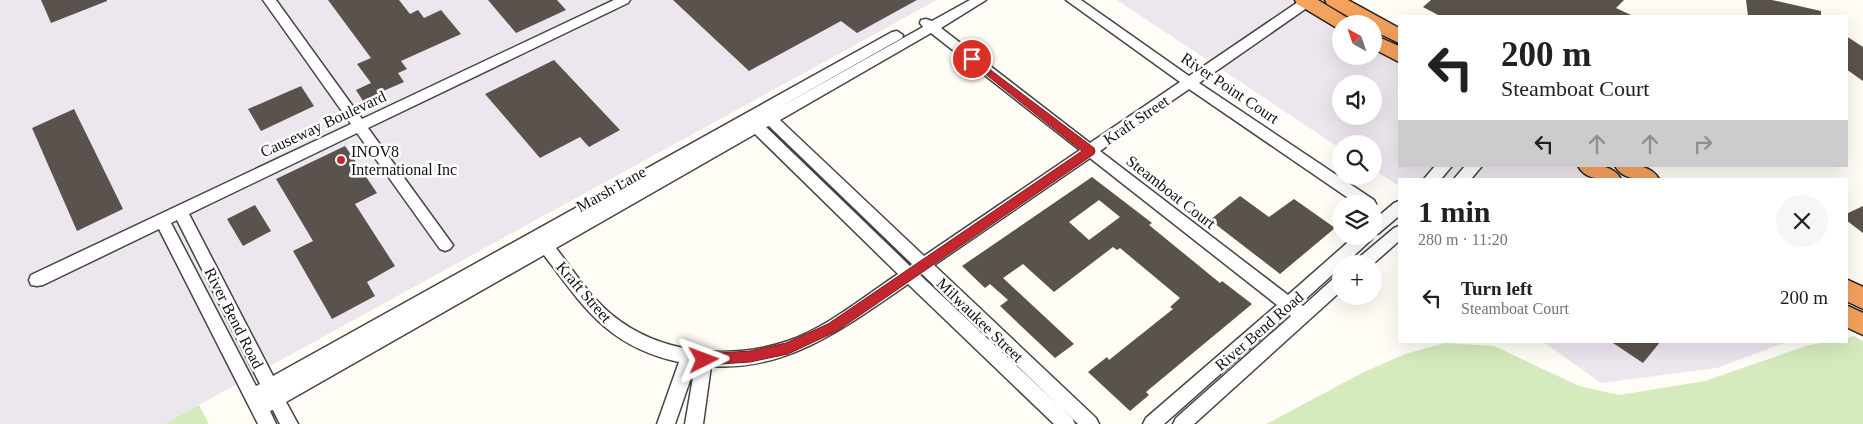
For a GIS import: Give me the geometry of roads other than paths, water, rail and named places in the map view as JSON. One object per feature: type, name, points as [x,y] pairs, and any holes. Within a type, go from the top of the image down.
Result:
[{"type":"highway","points":[[1334,0],[1398,36]]},
{"type":"highway","points":[[1305,1],[1332,17]]},
{"type":"highway","points":[[1382,45],[1398,54]]},
{"type":"highway","points":[[1591,167],[1608,178]]},
{"type":"highway","points":[[1628,167],[1646,178]]},
{"type":"highway","points":[[1848,290],[1863,299]]},
{"type":"highway","points":[[1848,316],[1863,325]]},
{"type":"street","points":[[269,0],[446,245]]},
{"type":"street","name":"Causeway Boulevard","points":[[37,280],[624,0]]},
{"type":"street","name":"Marsh Lane","points":[[927,24],[960,0]]},
{"type":"street","name":"Marsh Lane","points":[[256,402],[927,24],[980,0]]},
{"type":"street","name":"River Point Court","points":[[1072,0],[1190,83],[1356,195]]},
{"type":"street","name":"Kraft Street","points":[[542,241],[586,298],[605,319],[625,334],[647,344],[697,359],[750,357],[788,348],[832,327],[1190,83],[1305,1]]},
{"type":"street","name":"Steamboat Court","points":[[927,24],[1303,316]]},
{"type":"street","name":"Milwaukee Street","points":[[759,119],[923,265],[1090,424]]},
{"type":"street","name":"Milwaukee Street","points":[[759,119],[909,275],[1066,424]]},
{"type":"street","points":[[1432,178],[1444,167]]},
{"type":"street","points":[[1462,178],[1474,167]]},
{"type":"street","points":[[1382,210],[1395,216]]},
{"type":"street","name":"River Bend Road","points":[[180,212],[289,424]]},
{"type":"street","points":[[1382,224],[1395,216]]},
{"type":"street","name":"River Bend Road","points":[[162,220],[267,424]]},
{"type":"street","points":[[1372,255],[1398,233]]},
{"type":"street","name":"River Bend Road","points":[[1152,424],[1356,245]]},
{"type":"street","name":"River Bend Road","points":[[1182,424],[1332,290]]},
{"type":"street","points":[[666,424],[697,359]]},
{"type":"street","points":[[694,424],[697,359]]},
{"type":"place","name":"INOV8 International Inc","points":[[341,160]]}]
